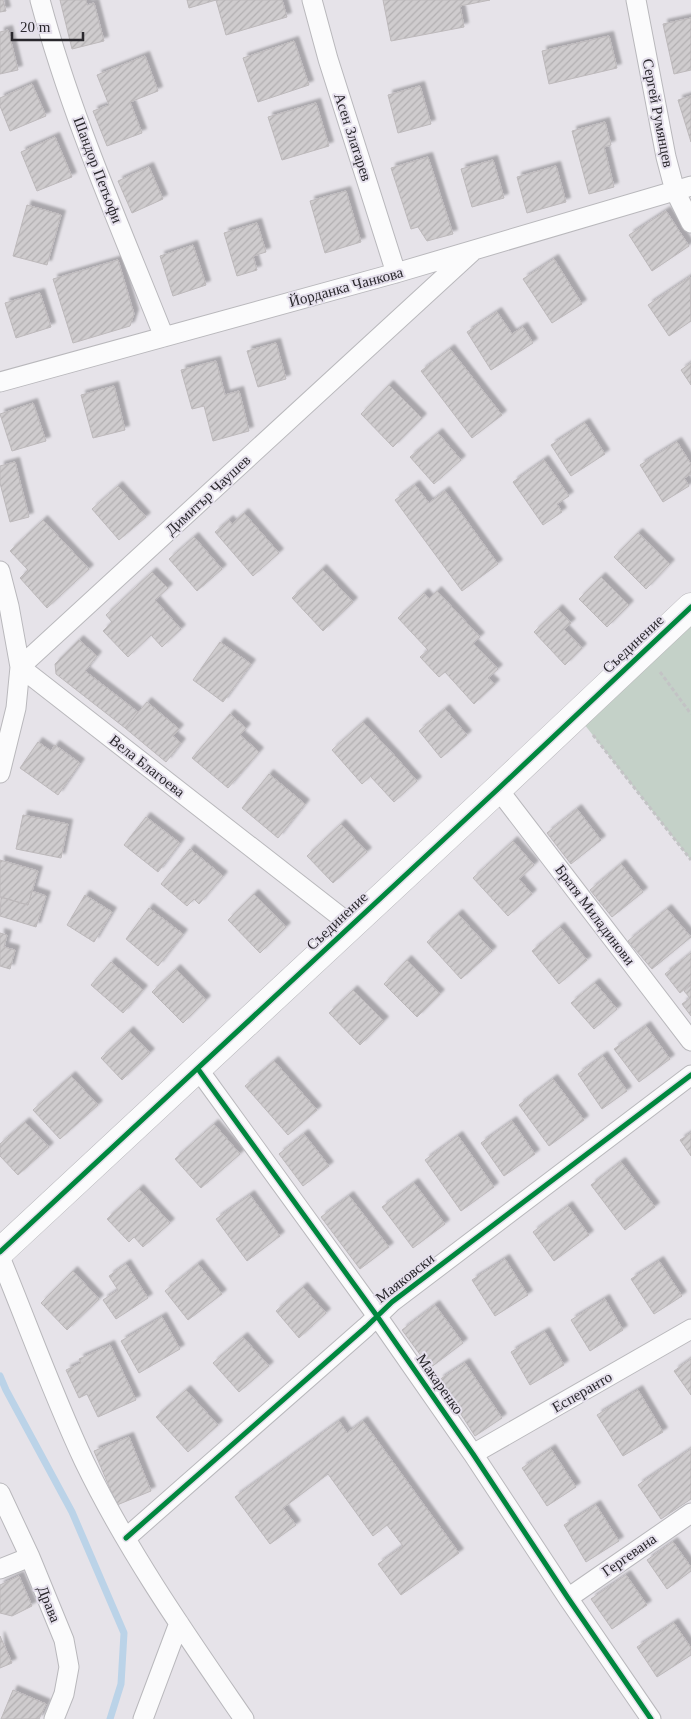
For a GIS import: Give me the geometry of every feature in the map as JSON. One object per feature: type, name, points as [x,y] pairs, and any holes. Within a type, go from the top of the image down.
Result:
[{"type":"street","name":"Шандор Петьофи","points":[[40,0],[51,41],[85,140],[164,337]]},
{"type":"street","name":"Асен Златарев","points":[[312,0],[328,59],[396,274]]},
{"type":"street","name":"Сергей Румянцев","points":[[636,0],[666,157],[683,188],[691,223]]},
{"type":"street","name":"Йорданка Чанкова","points":[[0,382],[396,274],[683,188]]},
{"type":"street","name":"Димитър Чаушев","points":[[20,667],[474,250]]},
{"type":"street","points":[[0,571],[9,606],[20,667],[16,708],[0,773]]},
{"type":"street","name":"Съединение","points":[[0,1252],[691,607]]},
{"type":"street","name":"Вела Благоева","points":[[20,667],[351,925]]},
{"type":"street","name":"Братя Миладинови","points":[[498,789],[691,1041]]},
{"type":"street","name":"Макаренко","points":[[198,1069],[377,1316],[473,1454],[651,1719]]},
{"type":"street","name":"Маяковски","points":[[126,1538],[392,1302],[691,1075]]},
{"type":"street","points":[[0,1257],[84,1461],[126,1538],[179,1624],[244,1719]]},
{"type":"street","name":"Есперанто","points":[[473,1454],[691,1329]]},
{"type":"street","name":"Драва","points":[[0,1492],[30,1557],[64,1640],[69,1666],[64,1694],[54,1719]]},
{"type":"street","name":"Гергевана","points":[[568,1598],[691,1513]]},
{"type":"street","points":[[0,1569],[30,1557]]},
{"type":"street","points":[[143,1719],[179,1624]]},
{"type":"path","points":[[644,651],[691,714]]},
{"type":"path","points":[[577,714],[691,860]]},
{"type":"shaded area","points":[[691,607],[691,860],[577,715]]},
{"type":"building","points":[[0,0],[3,0],[6,11],[0,12]]},
{"type":"building","points":[[60,0],[86,0],[87,5],[94,3],[104,41],[72,49]]},
{"type":"building","points":[[187,0],[216,0],[189,8]]},
{"type":"building","points":[[216,0],[282,0],[287,17],[226,35]]},
{"type":"building","points":[[383,0],[490,0],[460,6],[464,27],[391,41]]},
{"type":"building","points":[[691,18],[691,70],[674,74],[663,24]]},
{"type":"building","points":[[8,30],[18,70],[0,74],[0,32]]},
{"type":"building","points":[[609,36],[617,68],[549,84],[542,51]]},
{"type":"building","points":[[294,41],[309,85],[258,102],[243,58]]},
{"type":"building","points":[[145,56],[158,91],[130,102],[142,133],[107,146],[93,111],[109,105],[97,75]]},
{"type":"building","points":[[32,84],[46,116],[10,131],[0,106],[0,98]]},
{"type":"building","points":[[420,86],[431,124],[398,133],[388,95]]},
{"type":"building","points":[[691,96],[691,142],[678,100]]},
{"type":"building","points":[[316,103],[329,146],[282,160],[268,117]]},
{"type":"building","points":[[605,122],[611,145],[604,147],[614,187],[589,194],[572,131]]},
{"type":"building","points":[[55,137],[72,177],[37,191],[21,152]]},
{"type":"building","points":[[428,157],[453,234],[427,241],[418,227],[411,229],[391,168]]},
{"type":"building","points":[[493,160],[504,198],[472,207],[461,169]]},
{"type":"building","points":[[556,166],[566,202],[527,213],[517,177]]},
{"type":"building","points":[[149,167],[163,199],[132,213],[118,181]]},
{"type":"building","points":[[346,191],[361,242],[325,253],[310,201]]},
{"type":"building","points":[[27,205],[61,215],[47,265],[13,256]]},
{"type":"building","points":[[666,211],[689,246],[652,271],[629,235]]},
{"type":"building","points":[[257,223],[266,252],[253,256],[257,270],[237,276],[224,233]]},
{"type":"building","points":[[193,245],[206,285],[173,296],[160,256]]},
{"type":"building","points":[[554,259],[582,304],[552,323],[523,279]]},
{"type":"building","points":[[118,260],[134,314],[130,326],[73,343],[53,279]]},
{"type":"building","points":[[690,277],[691,321],[669,336],[648,305]]},
{"type":"building","points":[[40,293],[51,327],[16,338],[5,303]]},
{"type":"building","points":[[497,312],[512,334],[523,327],[533,343],[491,370],[467,332]]},
{"type":"building","points":[[276,343],[286,379],[258,387],[247,351]]},
{"type":"building","points":[[450,349],[502,415],[472,438],[421,371]]},
{"type":"building","points":[[216,361],[225,395],[239,391],[249,431],[213,441],[204,406],[192,409],[181,370]]},
{"type":"building","points":[[691,363],[691,385],[681,370]]},
{"type":"building","points":[[389,385],[422,418],[393,447],[361,414]]},
{"type":"building","points":[[114,386],[125,430],[93,438],[81,395]]},
{"type":"building","points":[[33,403],[46,441],[12,451],[0,414]]},
{"type":"building","points":[[585,423],[605,454],[571,476],[551,445]]},
{"type":"building","points":[[438,433],[461,460],[434,484],[410,457]]},
{"type":"building","points":[[677,442],[691,464],[691,474],[684,478],[689,486],[663,502],[640,465]]},
{"type":"building","points":[[544,460],[569,496],[557,504],[562,512],[543,525],[513,482]]},
{"type":"building","points":[[15,462],[29,517],[10,522],[0,483],[0,466]]},
{"type":"building","points":[[415,485],[429,503],[445,491],[498,564],[462,591],[395,500]]},
{"type":"building","points":[[118,486],[146,517],[119,540],[92,509]]},
{"type":"building","points":[[244,513],[279,553],[253,576],[215,532],[229,520],[232,524]]},
{"type":"building","points":[[43,520],[89,569],[47,608],[20,578],[28,570],[10,551]]},
{"type":"building","points":[[638,533],[670,564],[646,589],[614,557]]},
{"type":"building","points":[[194,537],[222,569],[197,591],[169,559]]},
{"type":"building","points":[[322,569],[353,602],[323,631],[292,598]]},
{"type":"building","points":[[152,572],[168,588],[155,600],[181,629],[162,647],[151,635],[128,657],[103,631],[112,622],[106,615]]},
{"type":"building","points":[[601,577],[629,605],[607,627],[579,599]]},
{"type":"building","points":[[437,591],[480,637],[473,643],[498,669],[488,678],[495,684],[474,704],[445,672],[439,677],[420,657],[428,650],[398,618],[424,593],[429,599]]},
{"type":"building","points":[[558,609],[571,623],[564,629],[582,648],[565,665],[534,632]]},
{"type":"building","points":[[79,640],[97,656],[85,671],[138,712],[125,728],[56,674],[55,664]]},
{"type":"building","points":[[220,642],[251,664],[223,702],[193,680]]},
{"type":"building","points":[[147,702],[179,729],[173,736],[181,743],[166,762],[125,728]]},
{"type":"building","points":[[445,709],[467,735],[441,758],[419,731]]},
{"type":"building","points":[[230,714],[246,728],[240,735],[259,752],[228,788],[192,758]]},
{"type":"building","points":[[363,722],[394,755],[362,784],[332,750]]},
{"type":"building","points":[[38,742],[51,751],[55,745],[80,763],[58,795],[20,768]]},
{"type":"building","points":[[394,755],[417,781],[394,802],[370,776]]},
{"type":"building","points":[[269,774],[305,804],[278,838],[242,808]]},
{"type":"building","points":[[577,809],[601,840],[571,864],[547,833]]},
{"type":"building","points":[[23,815],[68,824],[61,858],[16,849]]},
{"type":"building","points":[[146,817],[180,843],[158,872],[124,845]]},
{"type":"building","points":[[341,824],[367,852],[333,883],[307,856]]},
{"type":"building","points":[[513,841],[534,865],[519,879],[532,894],[508,916],[473,878]]},
{"type":"building","points":[[190,849],[223,876],[199,904],[194,899],[187,906],[161,884]]},
{"type":"building","points":[[0,860],[38,871],[28,905],[0,897]]},
{"type":"building","points":[[621,864],[643,892],[612,917],[590,890]]},
{"type":"building","points":[[32,891],[46,896],[36,927],[0,916],[1,897],[28,905]]},
{"type":"building","points":[[254,894],[286,927],[260,953],[228,920]]},
{"type":"building","points":[[85,895],[112,912],[94,942],[67,925]]},
{"type":"building","points":[[149,908],[183,934],[158,966],[126,939]]},
{"type":"building","points":[[667,909],[691,937],[652,969],[628,941]]},
{"type":"building","points":[[458,914],[492,951],[461,979],[427,942]]},
{"type":"building","points":[[560,927],[587,960],[559,984],[532,951]]},
{"type":"building","points":[[0,933],[7,935],[4,947],[15,950],[10,969],[0,966]]},
{"type":"building","points":[[691,953],[691,984],[680,993],[665,974]]},
{"type":"building","points":[[407,960],[440,994],[417,1017],[384,984]]},
{"type":"building","points":[[111,962],[143,990],[123,1013],[91,985]]},
{"type":"building","points":[[176,969],[206,1000],[183,1023],[152,992]]},
{"type":"building","points":[[595,983],[617,1009],[594,1029],[571,1003]]},
{"type":"building","points":[[691,985],[691,1016],[682,1004],[690,998],[684,991]]},
{"type":"building","points":[[353,990],[384,1021],[360,1045],[329,1013]]},
{"type":"building","points":[[646,1026],[670,1059],[639,1082],[614,1049]]},
{"type":"building","points":[[129,1031],[150,1053],[122,1080],[101,1058]]},
{"type":"building","points":[[603,1056],[627,1091],[602,1109],[578,1074]]},
{"type":"building","points":[[274,1061],[317,1110],[288,1135],[245,1086]]},
{"type":"building","points":[[71,1076],[98,1105],[60,1139],[33,1110]]},
{"type":"building","points":[[553,1079],[584,1120],[549,1146],[519,1105]]},
{"type":"building","points":[[512,1121],[535,1154],[504,1176],[481,1143]]},
{"type":"building","points":[[25,1122],[49,1147],[18,1175],[0,1156],[0,1144]]},
{"type":"building","points":[[214,1124],[240,1154],[201,1188],[175,1159]]},
{"type":"building","points":[[691,1133],[691,1156],[680,1140]]},
{"type":"building","points":[[304,1134],[329,1166],[303,1186],[279,1154]]},
{"type":"building","points":[[458,1136],[494,1187],[461,1211],[425,1160]]},
{"type":"building","points":[[621,1162],[655,1207],[625,1230],[591,1185]]},
{"type":"building","points":[[414,1183],[445,1224],[413,1248],[382,1207]]},
{"type":"building","points":[[139,1189],[170,1223],[143,1247],[134,1237],[129,1242],[107,1219]]},
{"type":"building","points":[[250,1195],[280,1236],[247,1261],[216,1219]]},
{"type":"building","points":[[349,1196],[389,1247],[360,1269],[321,1217]]},
{"type":"building","points":[[568,1206],[589,1235],[554,1261],[533,1232]]},
{"type":"building","points":[[505,1259],[528,1295],[495,1316],[472,1280]]},
{"type":"building","points":[[659,1261],[682,1296],[654,1314],[631,1279]]},
{"type":"building","points":[[126,1264],[148,1298],[116,1319],[103,1300],[118,1290],[109,1276]]},
{"type":"building","points":[[198,1264],[222,1294],[188,1320],[165,1291]]},
{"type":"building","points":[[73,1271],[99,1299],[67,1330],[41,1303]]},
{"type":"building","points":[[303,1287],[326,1313],[299,1338],[276,1311]]},
{"type":"building","points":[[605,1299],[623,1330],[590,1351],[571,1320]]},
{"type":"building","points":[[435,1305],[463,1343],[430,1368],[402,1330]]},
{"type":"building","points":[[162,1317],[180,1349],[139,1373],[121,1341]]},
{"type":"building","points":[[545,1332],[564,1365],[530,1385],[511,1352]]},
{"type":"building","points":[[243,1337],[269,1366],[239,1392],[213,1363]]},
{"type":"building","points":[[110,1345],[136,1400],[98,1417],[87,1394],[79,1398],[66,1370],[81,1363],[79,1359]]},
{"type":"building","points":[[691,1359],[691,1395],[674,1371]]},
{"type":"building","points":[[465,1363],[502,1418],[475,1436],[439,1380]]},
{"type":"building","points":[[186,1390],[218,1425],[188,1452],[156,1417]]},
{"type":"building","points":[[638,1390],[663,1432],[623,1456],[597,1415]]},
{"type":"building","points":[[339,1421],[347,1433],[363,1421],[459,1553],[401,1595],[378,1564],[403,1546],[387,1525],[373,1536],[328,1474],[283,1508],[296,1525],[270,1544],[235,1497]]},
{"type":"building","points":[[129,1437],[151,1491],[117,1505],[94,1451]]},
{"type":"building","points":[[551,1449],[576,1487],[547,1506],[522,1468]]},
{"type":"building","points":[[691,1449],[691,1499],[661,1519],[638,1485]]},
{"type":"building","points":[[596,1505],[619,1541],[586,1562],[564,1525]]},
{"type":"building","points":[[673,1542],[691,1567],[691,1571],[667,1589],[647,1560]]},
{"type":"building","points":[[626,1575],[647,1605],[612,1629],[591,1599]]},
{"type":"building","points":[[19,1576],[32,1606],[12,1616],[0,1613],[0,1585]]},
{"type":"building","points":[[674,1623],[691,1648],[691,1655],[657,1677],[637,1647]]},
{"type":"building","points":[[0,1636],[12,1663],[0,1668]]},
{"type":"building","points":[[13,1690],[46,1704],[39,1719],[1,1719]]},
{"type":"waterway","points":[[0,1376],[72,1512],[124,1633],[121,1684],[110,1719]]},
{"type":"cycle path","points":[[0,1252],[691,607]]},
{"type":"cycle path","points":[[198,1069],[377,1316],[473,1454],[651,1719]]},
{"type":"cycle path","points":[[126,1538],[392,1302],[691,1075]]}]
